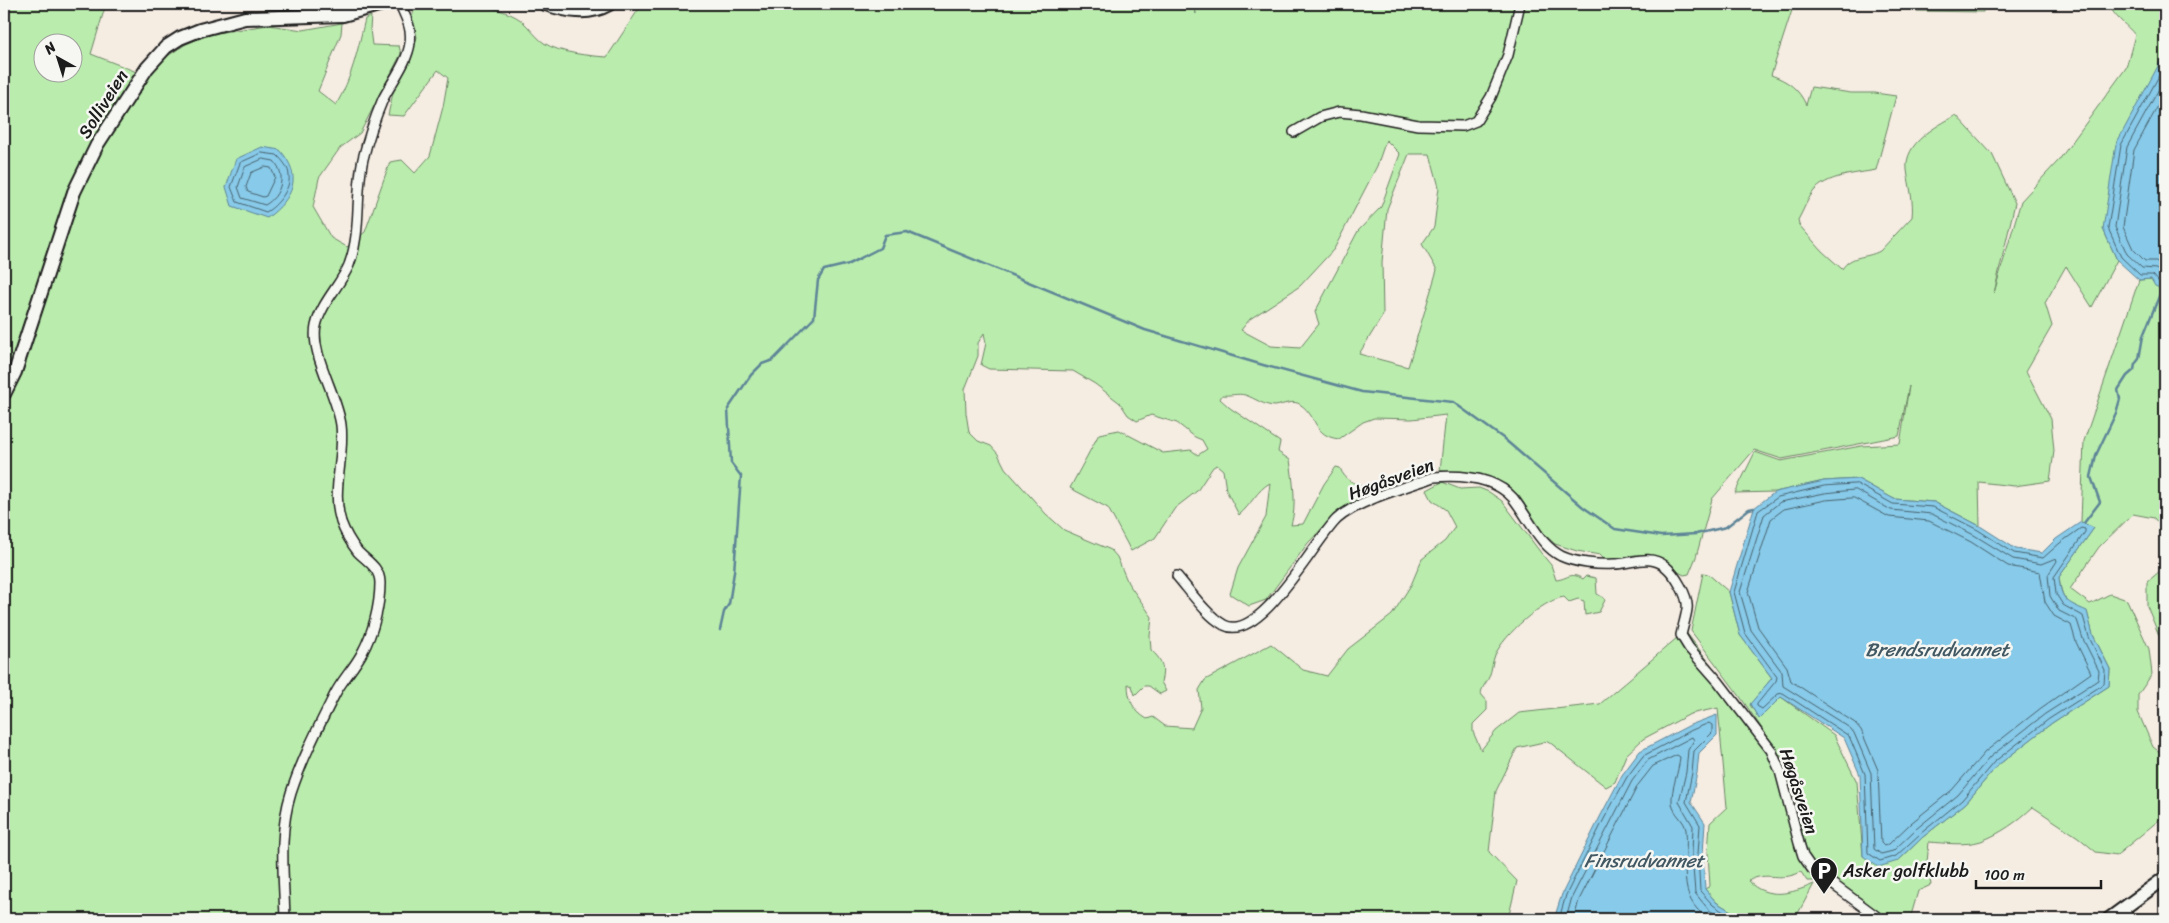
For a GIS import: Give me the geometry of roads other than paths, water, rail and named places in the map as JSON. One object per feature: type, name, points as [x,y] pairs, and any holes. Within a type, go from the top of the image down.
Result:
[{"type":"street","name":"Solliveien","points":[[4,394],[15,372],[74,192],[84,167],[147,68],[166,48],[200,30],[227,22],[261,16],[343,15],[382,4]]},
{"type":"street","points":[[285,919],[284,817],[292,791],[336,692],[362,653],[374,624],[379,597],[380,580],[378,572],[350,540],[341,520],[338,497],[341,426],[334,395],[317,351],[316,327],[323,309],[348,266],[357,232],[362,162],[369,134],[406,56],[410,43],[410,31],[400,4]]},
{"type":"street","points":[[545,4],[577,12],[591,12],[609,4]]},
{"type":"street","points":[[1294,132],[1320,117],[1338,112],[1361,114],[1418,125],[1463,126],[1476,121],[1490,97],[1508,55],[1520,4]]},
{"type":"street","name":"Høgåsveien","points":[[1177,576],[1216,620],[1231,628],[1242,626],[1265,612],[1324,532],[1348,510],[1434,477],[1466,477],[1490,483],[1502,489],[1512,498],[1543,541],[1554,552],[1564,557],[1616,565],[1648,559],[1663,564],[1675,575],[1688,607],[1681,635],[1689,648],[1718,681],[1771,750],[1782,779],[1803,856],[1812,869],[1880,919]]},
{"type":"street","points":[[2109,919],[2126,914],[2165,878]]},
{"type":"water","points":[[2165,53],[2165,290],[2155,286],[2151,279],[2139,280],[2117,260],[2103,229],[2116,144]]},
{"type":"water","points":[[262,147],[280,150],[287,160],[293,178],[289,195],[284,203],[267,218],[232,206],[226,187],[236,159]]},
{"type":"water","name":"Brendsrudvannet","points":[[1858,479],[1894,499],[1934,502],[1980,526],[2016,549],[2042,553],[2056,539],[2081,522],[2094,528],[2059,577],[2061,591],[2066,599],[2087,611],[2093,635],[2110,669],[2109,686],[2052,723],[1997,766],[1966,803],[1923,837],[1898,861],[1878,867],[1863,856],[1860,775],[1844,738],[1781,697],[1759,719],[1750,704],[1772,678],[1740,635],[1729,592],[1754,508],[1775,492],[1824,481]]},
{"type":"water","name":"Finsrudvannet","points":[[1717,715],[1717,735],[1699,753],[1691,802],[1705,823],[1703,854],[1705,889],[1716,902],[1744,919],[1554,919],[1562,894],[1600,817],[1622,775],[1640,751],[1690,725]]},
{"type":"waterway","points":[[720,630],[724,612],[729,604],[734,572],[741,476],[731,463],[728,409],[751,375],[762,364],[773,360],[814,318],[818,280],[824,270],[849,264],[880,248],[885,235],[907,232],[1145,330],[1362,392],[1453,402],[1503,438],[1583,507],[1615,529],[1661,536],[1696,534],[1726,527],[1749,509],[1754,508]]},
{"type":"waterway","points":[[2084,523],[2100,502],[2091,477],[2096,455],[2116,413],[2120,399],[2118,390],[2127,376],[2134,370],[2135,364],[2139,359],[2143,336],[2162,289]]},
{"type":"place","name":"Asker golfklubb","points":[[1824,895]]}]
